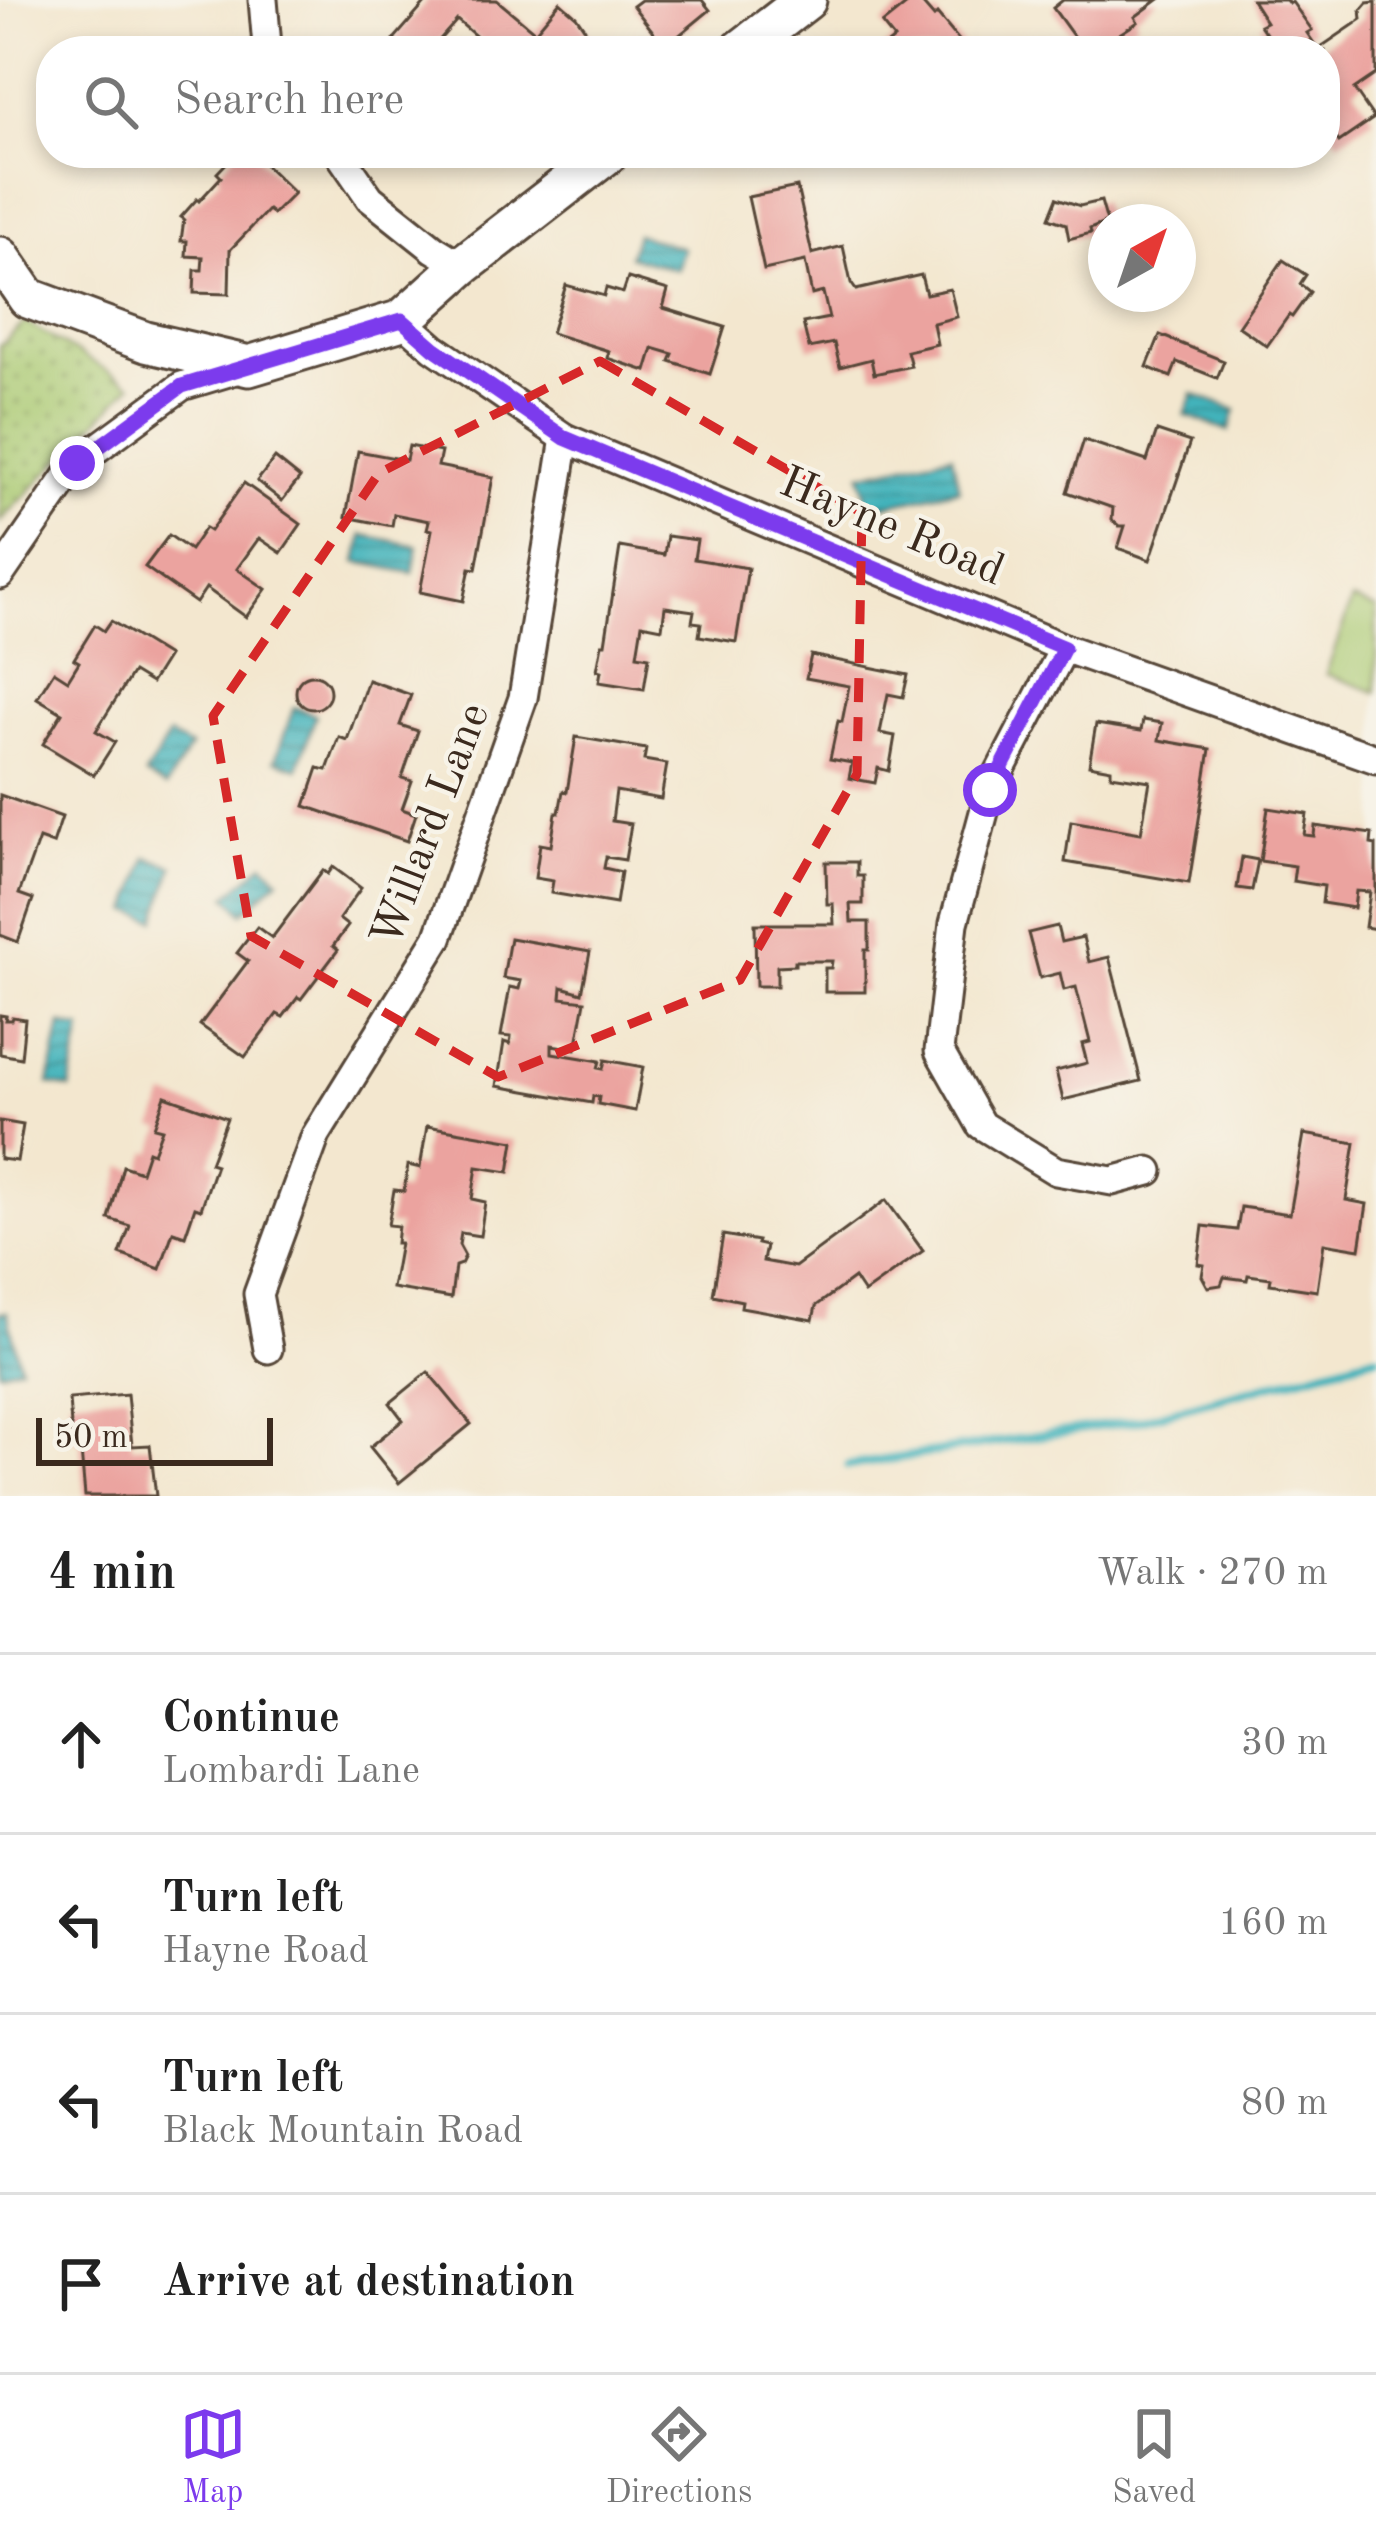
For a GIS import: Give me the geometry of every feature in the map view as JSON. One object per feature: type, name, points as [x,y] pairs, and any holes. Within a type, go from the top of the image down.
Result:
[{"type":"street","points":[[263,0],[266,36]]},
{"type":"street","points":[[759,36],[806,0]]},
{"type":"street","points":[[349,168],[370,198],[462,266]]},
{"type":"street","points":[[0,575],[77,463],[182,386],[402,320],[462,266],[589,168]]},
{"type":"street","points":[[0,256],[28,298],[146,342],[249,366]]},
{"type":"street","name":"Hayne Road","points":[[402,320],[434,348],[565,438],[1064,648],[1376,760]]},
{"type":"street","name":"Willard Lane","points":[[268,1349],[258,1294],[316,1135],[439,938],[523,698],[565,438]]},
{"type":"street","points":[[1064,648],[990,790],[954,923],[940,1051],[981,1125],[1056,1171],[1112,1181],[1150,1171]]},
{"type":"highlighted area","points":[[600,361],[862,513],[857,774],[740,980],[498,1077],[251,936],[213,716],[379,473]]},
{"type":"green space","points":[[25,322],[132,385],[0,522],[0,346]]},
{"type":"green space","points":[[1352,600],[1376,609],[1376,692],[1326,674]]},
{"type":"water","points":[[636,234],[683,248],[677,270],[629,256]]},
{"type":"water","points":[[1193,394],[1236,410],[1229,431],[1185,415]]},
{"type":"water","points":[[952,454],[959,489],[869,509],[861,474]]},
{"type":"water","points":[[363,535],[418,546],[413,573],[357,562]]},
{"type":"water","points":[[294,707],[316,715],[298,768],[275,760]]},
{"type":"water","points":[[169,735],[190,747],[166,787],[145,775]]},
{"type":"water","points":[[147,857],[174,866],[156,920],[129,911]]},
{"type":"water","points":[[264,863],[279,879],[243,913],[227,896]]},
{"type":"water","points":[[61,1024],[82,1029],[70,1089],[49,1084]]},
{"type":"water","points":[[7,1312],[20,1366],[0,1371],[0,1313]]},
{"type":"building","points":[[428,0],[497,0],[535,32],[560,2],[590,36],[476,36],[457,20],[443,36],[397,36]]},
{"type":"building","points":[[641,0],[702,0],[710,10],[678,36],[656,36],[633,6]]},
{"type":"building","points":[[912,0],[919,0],[955,36],[892,36],[882,24]]},
{"type":"building","points":[[1063,0],[1158,0],[1116,36],[1073,36],[1053,8]]},
{"type":"building","points":[[1252,0],[1292,2],[1312,30],[1309,36],[1268,36],[1260,25],[1266,22]]},
{"type":"building","points":[[1376,2],[1376,74],[1354,89],[1374,118],[1340,141],[1337,36],[1362,19],[1361,10],[1367,3]]},
{"type":"building","points":[[222,168],[268,168],[294,193],[273,214],[268,210],[230,250],[229,294],[194,293],[195,270],[202,270],[203,257],[186,256],[181,217],[221,177],[217,173]]},
{"type":"building","points":[[797,187],[812,254],[843,246],[856,290],[921,275],[926,294],[950,289],[957,317],[933,323],[937,344],[907,351],[911,366],[874,374],[871,359],[840,367],[834,343],[809,348],[803,323],[829,318],[823,292],[812,295],[805,261],[764,270],[748,197]]},
{"type":"building","points":[[1057,198],[1088,204],[1088,234],[1069,239],[1066,224],[1049,218]]},
{"type":"building","points":[[1283,260],[1306,275],[1300,284],[1310,292],[1267,346],[1238,326]]},
{"type":"building","points":[[628,278],[668,290],[663,308],[725,327],[710,374],[670,361],[673,354],[653,348],[646,371],[607,358],[609,351],[551,333],[566,285],[604,296],[606,288],[623,293]]},
{"type":"building","points":[[1160,335],[1224,361],[1217,378],[1177,362],[1171,377],[1147,367]]},
{"type":"building","points":[[1157,431],[1190,442],[1150,560],[1118,548],[1125,526],[1112,520],[1113,508],[1067,492],[1084,440],[1147,461]]},
{"type":"building","points":[[409,446],[441,452],[438,466],[493,477],[476,569],[470,568],[463,601],[420,592],[432,530],[427,529],[429,521],[394,514],[392,526],[346,517],[358,451],[406,460]]},
{"type":"building","points":[[275,458],[300,478],[282,501],[257,481]]},
{"type":"building","points":[[244,483],[301,524],[281,553],[259,538],[237,569],[266,589],[246,617],[206,588],[196,603],[145,567],[169,535],[190,550],[205,528],[210,531]]},
{"type":"building","points":[[667,536],[697,540],[694,559],[748,568],[736,642],[699,636],[701,623],[692,622],[694,611],[665,607],[662,628],[642,624],[637,655],[649,657],[644,689],[599,682],[601,671],[597,670],[620,547],[664,555]]},
{"type":"building","points":[[111,621],[168,656],[151,683],[133,672],[96,731],[115,742],[94,775],[43,744],[62,713],[37,698],[54,671],[68,680],[79,662],[74,659],[95,625],[104,631]]},
{"type":"building","points":[[811,655],[908,675],[903,697],[888,694],[880,733],[895,736],[889,771],[878,768],[875,783],[849,778],[852,763],[830,759],[849,686],[806,678]]},
{"type":"building","points":[[313,675],[325,680],[330,692],[325,704],[313,709],[301,704],[296,692],[301,680]]},
{"type":"building","points":[[368,680],[411,695],[400,725],[418,731],[402,778],[412,781],[402,809],[416,814],[407,841],[305,806],[318,768],[327,770],[339,737],[347,740]]},
{"type":"building","points":[[1143,720],[1162,723],[1159,740],[1210,749],[1189,883],[1065,862],[1071,821],[1141,833],[1150,781],[1111,775],[1111,769],[1089,765],[1096,724],[1141,731]]},
{"type":"building","points":[[576,737],[646,749],[644,760],[667,764],[661,799],[616,791],[612,821],[631,824],[625,860],[606,857],[604,868],[621,872],[616,904],[551,893],[553,881],[535,878],[540,844],[551,846],[556,813],[563,791],[567,792]]},
{"type":"building","points":[[0,795],[62,817],[53,844],[39,839],[19,894],[33,899],[18,942],[0,935]]},
{"type":"building","points":[[1268,808],[1307,814],[1304,835],[1314,836],[1315,826],[1372,834],[1376,929],[1365,927],[1370,892],[1356,891],[1354,908],[1322,903],[1324,886],[1293,881],[1295,866],[1260,861]]},
{"type":"building","points":[[1242,857],[1258,860],[1252,890],[1237,888]]},
{"type":"building","points":[[826,862],[857,862],[857,876],[863,876],[863,904],[850,904],[851,922],[869,922],[865,992],[825,992],[825,968],[831,968],[832,961],[777,966],[777,986],[756,986],[755,924],[834,924],[833,904],[827,904]]},
{"type":"building","points":[[333,867],[361,888],[339,919],[348,926],[333,946],[338,950],[301,999],[283,1017],[277,1014],[245,1057],[200,1025],[248,961],[237,953],[257,927],[272,938],[323,870],[328,874]]},
{"type":"building","points":[[1057,926],[1061,942],[1083,937],[1089,962],[1109,957],[1141,1081],[1063,1100],[1056,1071],[1087,1063],[1082,1044],[1090,1042],[1076,987],[1064,990],[1060,973],[1040,978],[1028,933]]},
{"type":"building","points":[[510,938],[590,952],[582,993],[562,987],[561,998],[585,1001],[576,1049],[552,1045],[552,1053],[600,1061],[598,1068],[603,1069],[605,1060],[643,1067],[635,1111],[598,1104],[599,1097],[593,1096],[592,1103],[497,1086],[504,1042],[510,1044],[511,1037],[501,1036],[510,987],[519,989],[521,981],[503,978]]},
{"type":"building","points":[[0,1015],[5,1020],[25,1019],[21,1058],[0,1054]]},
{"type":"building","points":[[165,1096],[227,1118],[210,1163],[216,1165],[201,1209],[195,1207],[185,1236],[173,1232],[160,1269],[120,1254],[130,1226],[109,1219],[123,1166],[141,1172],[148,1151],[153,1153],[162,1129],[154,1127]]},
{"type":"building","points":[[0,1121],[23,1125],[17,1161],[0,1159]]},
{"type":"building","points":[[427,1126],[514,1141],[509,1172],[477,1167],[472,1199],[485,1202],[480,1236],[461,1233],[459,1245],[465,1256],[455,1266],[451,1298],[392,1288],[400,1243],[396,1243],[398,1226],[388,1225],[394,1190],[404,1191],[408,1165],[420,1168]]},
{"type":"building","points":[[1304,1134],[1355,1143],[1346,1200],[1367,1204],[1360,1249],[1324,1243],[1317,1291],[1270,1284],[1271,1278],[1248,1275],[1247,1280],[1224,1277],[1221,1285],[1208,1287],[1202,1276],[1204,1265],[1198,1264],[1203,1226],[1237,1230],[1241,1207],[1290,1214]]},
{"type":"building","points":[[886,1200],[923,1251],[864,1293],[854,1278],[816,1306],[813,1320],[741,1307],[742,1301],[713,1295],[723,1235],[758,1241],[766,1246],[763,1261],[795,1267]]},
{"type":"building","points":[[428,1372],[471,1424],[399,1483],[370,1447],[403,1420],[390,1403]]},
{"type":"building","points":[[127,1394],[132,1446],[150,1445],[156,1496],[85,1496],[80,1439],[72,1439],[69,1399]]},
{"type":"waterway","points":[[848,1466],[1139,1420],[1376,1356]]},
{"type":"route","points":[[77,463],[182,386],[402,320],[434,348],[565,438],[1064,648],[990,790]]}]
